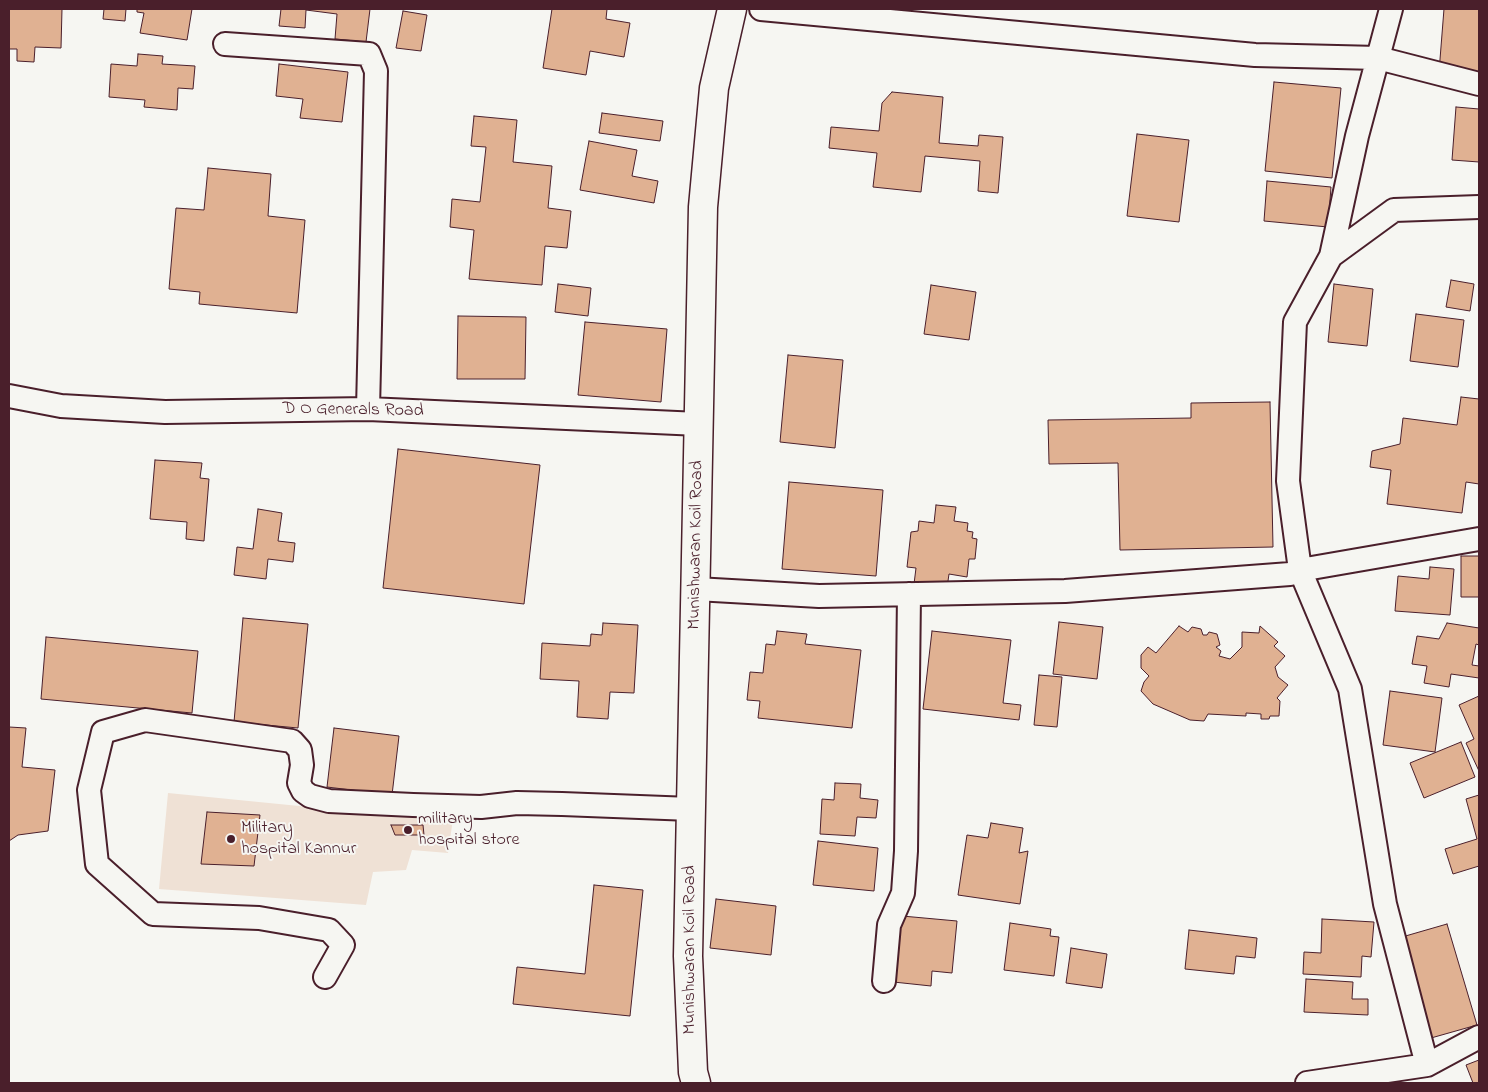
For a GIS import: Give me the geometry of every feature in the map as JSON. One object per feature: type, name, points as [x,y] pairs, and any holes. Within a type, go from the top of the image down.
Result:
[{"type":"main road","name":"Munishwaran Koil Road","points":[[696,1083],[693,1072],[688,956],[703,207],[714,88],[732,9]]},
{"type":"street","points":[[761,9],[1255,55],[1378,58],[1479,84]]},
{"type":"street","points":[[1391,9],[1357,136],[1331,256],[1295,322],[1288,481],[1300,570],[1350,689],[1385,904],[1427,1064]]},
{"type":"street","points":[[225,44],[369,54],[376,71],[368,409]]},
{"type":"street","points":[[1331,256],[1394,210],[1479,207]]},
{"type":"street","name":"D O Generals Road","points":[[9,396],[60,406],[165,412],[368,409],[699,424]]},
{"type":"street","points":[[696,590],[819,596],[1065,591],[1290,574],[1300,570],[1479,539]]},
{"type":"street","points":[[884,981],[889,925],[903,893],[906,851],[909,594]]},
{"type":"street","points":[[325,977],[343,945],[329,930],[259,918],[153,914],[97,864],[89,790],[103,732],[145,720],[292,741],[300,750],[302,765],[299,783],[304,791],[310,796],[329,800],[432,806],[481,807],[517,804],[562,804],[691,809]]},
{"type":"street","points":[[1307,1083],[1427,1064],[1479,1037]]},
{"type":"shaded area","points":[[168,793],[400,816],[453,819],[448,853],[412,850],[406,870],[373,872],[366,905],[159,889]]},
{"type":"building","points":[[9,9],[62,9],[61,48],[35,47],[34,62],[17,61],[17,49],[9,49]]},
{"type":"building","points":[[104,9],[126,9],[125,21],[103,19]]},
{"type":"building","points":[[137,9],[192,9],[187,40],[140,33],[144,13],[137,12]]},
{"type":"building","points":[[281,9],[370,9],[366,42],[335,39],[337,14],[306,10],[305,28],[279,26]]},
{"type":"building","points":[[552,9],[607,9],[606,19],[630,23],[624,57],[590,51],[586,75],[543,68]]},
{"type":"building","points":[[1444,9],[1479,9],[1479,76],[1439,72]]},
{"type":"building","points":[[403,11],[427,15],[421,51],[396,48]]},
{"type":"building","points":[[138,54],[163,56],[162,64],[195,66],[193,89],[178,88],[177,110],[144,107],[145,100],[109,97],[111,64],[137,66]]},
{"type":"building","points":[[279,64],[348,72],[342,122],[300,118],[303,99],[276,96]]},
{"type":"building","points":[[1274,82],[1341,88],[1332,178],[1265,171]]},
{"type":"building","points":[[892,92],[943,97],[939,143],[978,146],[979,135],[1003,137],[998,193],[978,191],[980,161],[925,156],[921,192],[873,187],[877,153],[829,148],[831,127],[879,131],[882,103]]},
{"type":"building","points":[[1456,107],[1479,109],[1479,162],[1452,160]]},
{"type":"building","points":[[602,113],[663,121],[660,141],[599,133]]},
{"type":"building","points":[[474,116],[517,120],[513,162],[552,166],[548,208],[571,211],[567,248],[545,246],[542,285],[469,279],[474,230],[450,227],[452,199],[480,202],[486,147],[471,146]]},
{"type":"building","points":[[1137,134],[1189,140],[1179,222],[1127,216]]},
{"type":"building","points":[[589,141],[637,150],[632,176],[658,181],[654,203],[580,190]]},
{"type":"building","points":[[208,168],[271,174],[268,216],[305,220],[297,313],[199,304],[200,292],[169,289],[176,208],[204,210]]},
{"type":"building","points":[[1267,181],[1331,187],[1328,227],[1264,221]]},
{"type":"building","points":[[1451,280],[1474,284],[1470,311],[1446,307]]},
{"type":"building","points":[[558,284],[591,288],[588,316],[555,312]]},
{"type":"building","points":[[1334,284],[1373,289],[1367,346],[1328,342]]},
{"type":"building","points":[[931,285],[976,292],[969,340],[924,334]]},
{"type":"building","points":[[1416,314],[1464,320],[1458,367],[1410,361]]},
{"type":"building","points":[[458,316],[526,317],[525,379],[457,379]]},
{"type":"building","points":[[585,322],[667,329],[661,402],[578,395]]},
{"type":"building","points":[[788,355],[843,360],[835,448],[780,442]]},
{"type":"building","points":[[1461,397],[1479,399],[1479,484],[1466,482],[1462,513],[1387,504],[1391,470],[1370,467],[1372,451],[1400,444],[1403,418],[1457,425]]},
{"type":"building","points":[[1270,402],[1273,547],[1120,550],[1118,463],[1049,464],[1048,420],[1191,418],[1191,403]]},
{"type":"building","points":[[398,449],[540,465],[524,604],[383,588]]},
{"type":"building","points":[[155,460],[202,463],[200,478],[209,479],[204,541],[186,539],[187,522],[150,519]]},
{"type":"building","points":[[789,482],[883,490],[876,576],[782,569]]},
{"type":"building","points":[[936,505],[956,507],[954,521],[968,523],[967,531],[973,532],[972,538],[977,539],[975,559],[969,559],[967,577],[949,574],[947,588],[914,584],[916,568],[907,567],[911,532],[918,531],[919,521],[934,523]]},
{"type":"building","points":[[258,509],[282,513],[278,541],[295,543],[293,562],[268,559],[266,579],[234,575],[237,547],[253,549]]},
{"type":"building","points":[[1461,556],[1479,556],[1479,597],[1461,597]]},
{"type":"building","points":[[1430,567],[1454,569],[1450,615],[1395,611],[1398,576],[1429,579]]},
{"type":"building","points":[[243,618],[308,624],[298,728],[234,722]]},
{"type":"building","points":[[1059,622],[1103,627],[1097,679],[1053,674]]},
{"type":"building","points":[[603,623],[638,625],[634,693],[610,692],[608,719],[577,717],[579,681],[540,679],[542,643],[590,646],[591,634],[602,635]]},
{"type":"building","points":[[1447,623],[1479,628],[1479,645],[1476,644],[1472,665],[1479,666],[1479,678],[1451,674],[1449,687],[1424,683],[1427,666],[1412,664],[1417,636],[1439,639]]},
{"type":"building","points":[[1179,626],[1188,632],[1192,627],[1201,629],[1203,635],[1207,635],[1209,632],[1217,634],[1220,645],[1216,647],[1221,651],[1219,656],[1230,659],[1242,647],[1242,632],[1259,633],[1260,626],[1278,642],[1274,646],[1285,656],[1275,667],[1278,677],[1288,685],[1277,698],[1280,701],[1279,716],[1261,719],[1261,714],[1246,713],[1246,716],[1208,714],[1204,721],[1190,720],[1153,704],[1141,691],[1144,682],[1149,676],[1141,668],[1141,655],[1148,647],[1156,653]]},
{"type":"building","points":[[777,631],[807,634],[805,644],[861,650],[852,728],[758,718],[760,701],[747,700],[750,672],[763,673],[766,644],[775,645]]},
{"type":"building","points":[[932,631],[1011,640],[1003,703],[1021,705],[1019,720],[923,709]]},
{"type":"building","points":[[46,637],[198,651],[192,713],[41,699]]},
{"type":"building","points":[[1039,675],[1062,677],[1057,727],[1034,725]]},
{"type":"building","points":[[1390,691],[1442,698],[1435,752],[1383,745]]},
{"type":"building","points":[[1479,696],[1479,771],[1466,743],[1474,739],[1459,705]]},
{"type":"building","points":[[9,727],[26,728],[22,767],[55,770],[48,831],[18,835],[9,841]]},
{"type":"building","points":[[334,728],[399,736],[392,795],[327,787]]},
{"type":"building","points":[[1461,742],[1475,777],[1424,798],[1410,763]]},
{"type":"building","points":[[835,783],[861,784],[860,798],[878,800],[876,818],[857,817],[855,836],[820,834],[822,799],[834,800]]},
{"type":"building","points":[[1479,795],[1479,866],[1453,874],[1445,849],[1477,839],[1466,799]]},
{"type":"building","name":"Military hospital Kannur","points":[[207,812],[260,815],[254,866],[201,864]]},
{"type":"building","points":[[991,823],[1023,828],[1019,853],[1028,851],[1020,904],[958,895],[967,835],[988,838]]},
{"type":"building","name":"military hospital store","points":[[391,825],[423,825],[424,835],[395,835]]},
{"type":"building","points":[[818,841],[878,848],[874,891],[813,885]]},
{"type":"building","points":[[594,885],[643,890],[630,1016],[513,1004],[517,967],[585,974]]},
{"type":"building","points":[[716,899],[776,906],[771,955],[710,948]]},
{"type":"building","points":[[891,915],[957,921],[952,973],[932,971],[931,986],[884,981]]},
{"type":"building","points":[[1322,919],[1374,922],[1371,957],[1362,956],[1361,977],[1303,974],[1304,952],[1321,953]]},
{"type":"building","points":[[1010,923],[1051,929],[1050,936],[1059,937],[1054,976],[1004,970]]},
{"type":"building","points":[[1447,924],[1477,1025],[1431,1038],[1402,937]]},
{"type":"building","points":[[1189,930],[1257,938],[1255,958],[1236,956],[1234,974],[1185,969]]},
{"type":"building","points":[[1071,948],[1107,954],[1102,988],[1066,983]]},
{"type":"building","points":[[1306,979],[1353,982],[1352,999],[1368,999],[1368,1015],[1304,1012]]},
{"type":"building","points":[[1479,1060],[1479,1083],[1473,1083],[1466,1065]]},
{"type":"place","name":"military hospital store","points":[[408,830]]},
{"type":"place","name":"Military hospital Kannur","points":[[231,839]]}]
